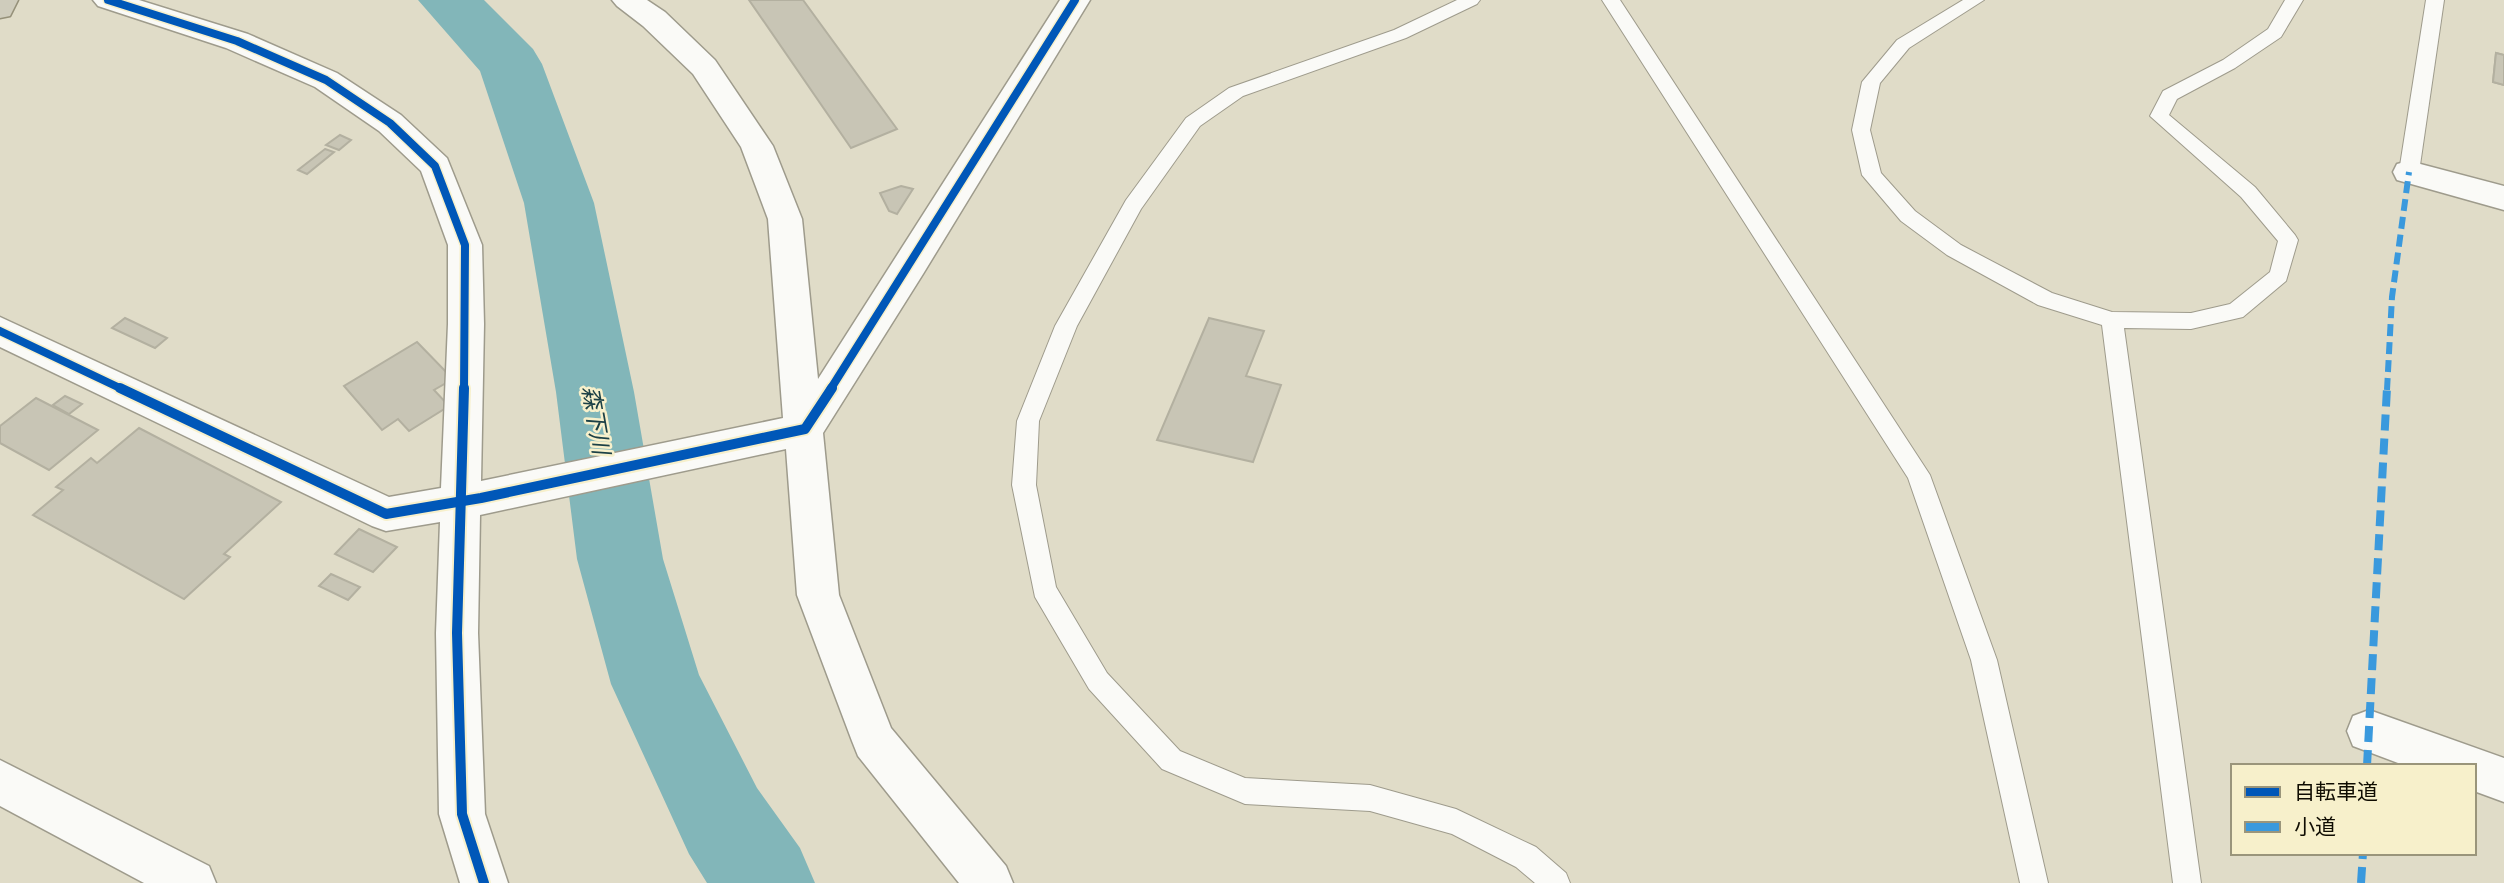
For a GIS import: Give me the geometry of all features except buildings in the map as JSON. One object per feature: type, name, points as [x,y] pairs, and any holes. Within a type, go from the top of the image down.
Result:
[{"type":"highway","points":[[0,9],[3,0]]},
{"type":"street","points":[[108,0],[237,41],[326,80],[390,123],[435,166],[465,245],[471,500],[457,634],[462,814],[484,883]]},
{"type":"street","points":[[627,0],[654,19],[704,67],[757,146],[785,219],[792,431],[818,595],[874,741],[989,883]]},
{"type":"street","points":[[0,331],[386,514],[471,500],[792,431],[911,265],[1075,0]]},
{"type":"street","points":[[2409,172],[2504,198]]},
{"type":"street","points":[[2369,731],[2459,764]]},
{"type":"street","points":[[2476,770],[2504,780]]},
{"type":"street","points":[[0,782],[192,883]]},
{"type":"lane","points":[[1471,0],[1400,34],[1236,92],[1193,122],[1133,205],[1066,326],[1027,421],[1024,485],[1044,589],[1098,681],[1171,760],[1245,791],[1370,798],[1456,822],[1526,857],[1556,883]]},
{"type":"lane","points":[[1612,0],[1918,475],[1984,660],[2034,883]]},
{"type":"lane","points":[[1975,0],[1903,44],[1871,82],[1861,131],[1872,175],[1908,216],[1954,250],[2045,299],[2112,320],[2191,321],[2235,311],[2279,276],[2288,240],[2248,192],[2159,116],[2170,94],[2229,64],[2275,33],[2294,0]]},
{"type":"lane","points":[[2409,172],[2435,0]]},
{"type":"lane","points":[[2112,320],[2187,883]]},
{"type":"waterway","name":"森下川","points":[[449,0],[510,64],[559,203],[595,392],[620,559],[656,684],[723,821],[765,883]]},
{"type":"marked path","points":[[2367,764],[2392,297],[2409,172]]},
{"type":"marked path","points":[[2361,883],[2363,855]]},
{"type":"cycle path","points":[[108,0],[237,41],[326,80],[390,123],[435,166],[465,245],[466,324],[457,633],[462,814],[484,883]]},
{"type":"cycle path","points":[[0,331],[386,514],[481,498],[805,429],[911,265],[1075,0]]}]
